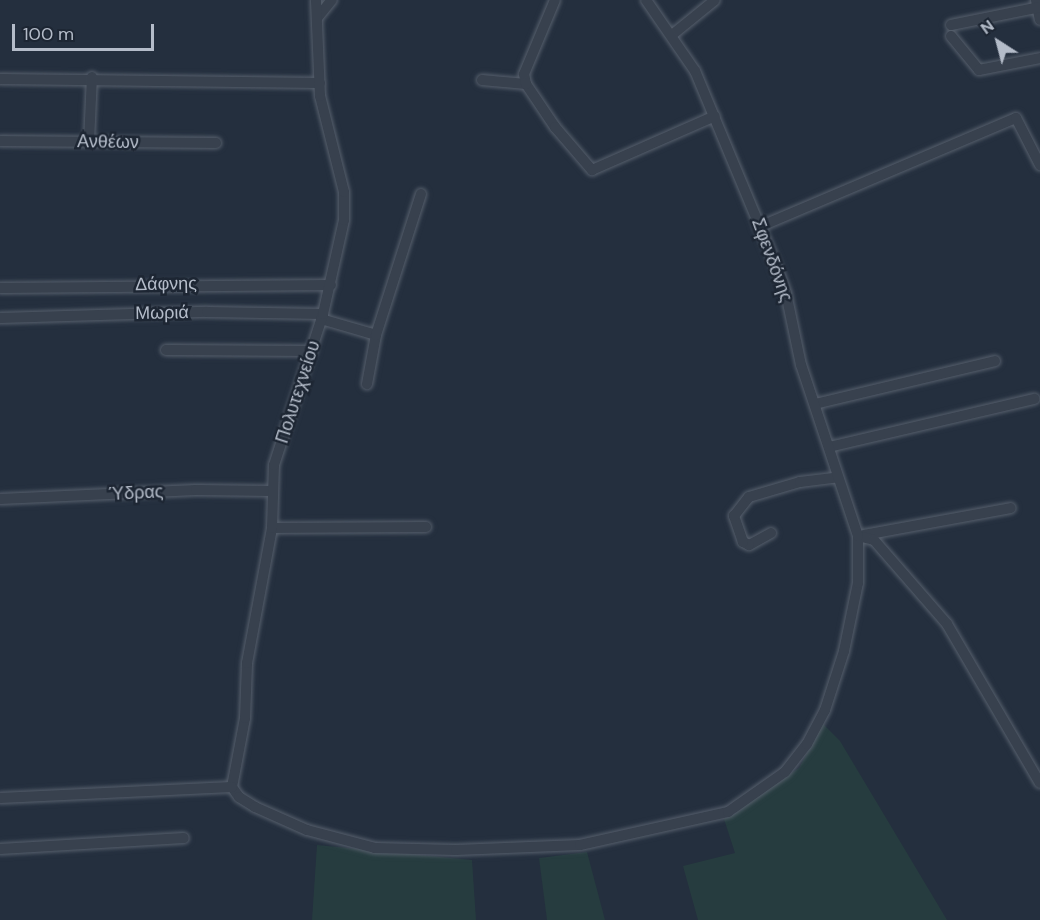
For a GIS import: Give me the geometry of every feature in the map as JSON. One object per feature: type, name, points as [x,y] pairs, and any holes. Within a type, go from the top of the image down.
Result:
[{"type":"street","name":"Πολυτεχνείου","points":[[232,787],[244,718],[247,663],[272,528],[272,491],[283,435],[322,317],[344,220],[344,192],[324,122],[316,0]]},
{"type":"street","points":[[318,17],[332,0]]},
{"type":"street","points":[[555,0],[524,74],[526,84],[555,127],[592,170],[715,116]]},
{"type":"street","name":"Σφενδόνης","points":[[232,787],[239,797],[255,807],[308,830],[375,848],[456,850],[580,845],[728,812],[785,772],[807,744],[825,710],[849,626],[858,583],[858,537],[801,365],[786,292],[695,71],[646,0]]},
{"type":"street","points":[[672,35],[715,0]]},
{"type":"street","points":[[1040,20],[1038,5],[951,31],[979,70],[1040,58]]},
{"type":"street","points":[[0,79],[92,77],[320,83]]},
{"type":"street","points":[[89,142],[92,77]]},
{"type":"street","points":[[482,80],[526,84]]},
{"type":"street","points":[[759,227],[1016,118],[1040,165]]},
{"type":"street","name":"Ανθέων","points":[[0,141],[216,143]]},
{"type":"street","points":[[367,384],[376,335],[421,194]]},
{"type":"street","name":"Δάφνης","points":[[0,288],[331,285]]},
{"type":"street","name":"Μωριά","points":[[0,318],[207,312],[322,317],[376,335]]},
{"type":"street","points":[[166,350],[312,351]]},
{"type":"street","points":[[815,404],[995,361]]},
{"type":"street","points":[[829,447],[1034,399]]},
{"type":"street","points":[[771,533],[749,545],[743,542],[734,516],[749,497],[800,482],[838,477]]},
{"type":"street","name":"Ύδρας","points":[[0,499],[196,490],[272,491]]},
{"type":"street","points":[[858,537],[1011,508]]},
{"type":"street","points":[[272,528],[426,527]]},
{"type":"street","points":[[858,537],[874,540],[947,624],[1040,783]]},
{"type":"street","points":[[0,798],[232,787]]},
{"type":"street","points":[[0,849],[184,838]]},
{"type":"green space","points":[[823,724],[840,741],[947,920],[698,920],[683,866],[735,853],[724,819],[799,768]]},
{"type":"green space","points":[[317,845],[472,860],[476,920],[312,920]]},
{"type":"green space","points":[[587,852],[605,920],[547,920],[539,858]]}]
